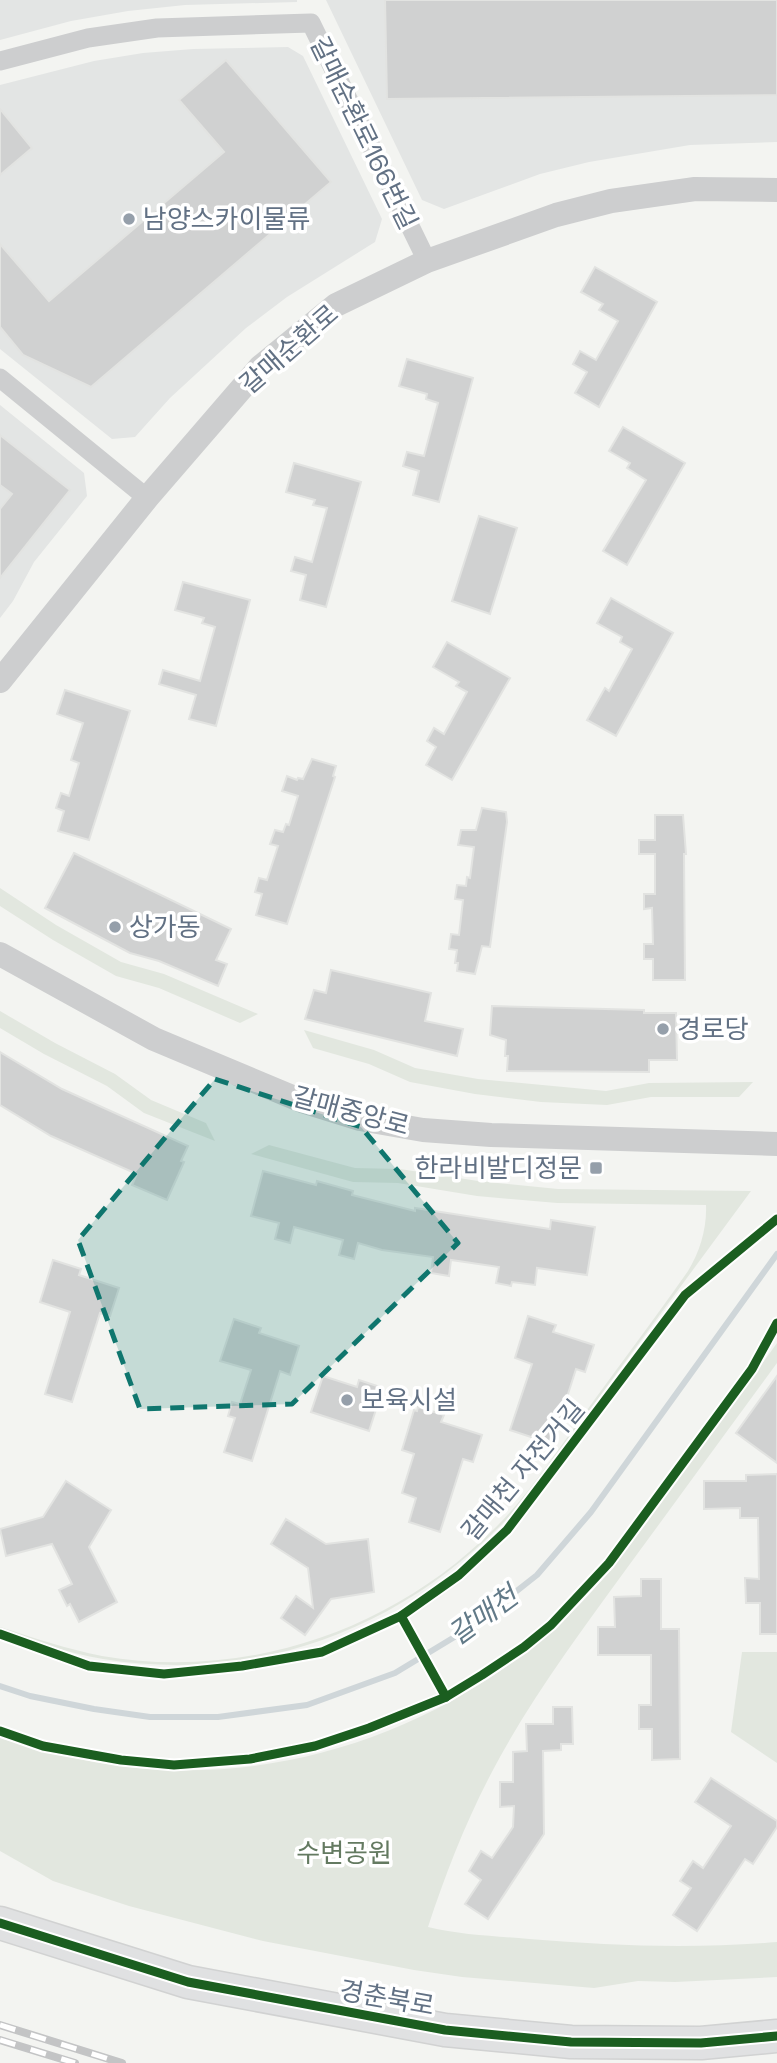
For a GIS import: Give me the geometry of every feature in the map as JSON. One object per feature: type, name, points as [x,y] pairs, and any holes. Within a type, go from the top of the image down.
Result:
[{"type":"main road","name":"경춘북로","points":[[0,1923],[188,1982],[445,2030],[571,2042],[701,2043],[777,2036]]},
{"type":"street","name":"갈매순환로166번길","points":[[0,61],[88,38],[158,28],[311,23],[427,261]]},
{"type":"street","name":"갈매순환로","points":[[0,681],[147,498],[260,367],[336,305],[427,261],[556,215],[611,201],[695,189],[777,190]]},
{"type":"street","points":[[0,378],[147,498]]},
{"type":"street","name":"갈매중앙로","points":[[0,954],[154,1039],[302,1101],[360,1119],[423,1130],[491,1135],[777,1144]]},
{"type":"highlighted area","points":[[215,1079],[361,1127],[458,1243],[292,1404],[140,1409],[78,1240]]},
{"type":"shaded area","points":[[0,0],[297,2],[185,5],[128,11],[71,21],[0,40]]},
{"type":"shaded area","points":[[326,0],[777,0],[777,142],[690,145],[589,162],[540,174],[444,209],[422,200]]},
{"type":"shaded area","points":[[288,47],[303,56],[382,219],[375,242],[287,297],[246,328],[170,398],[135,437],[112,439],[0,349],[0,85],[94,61],[143,53]]},
{"type":"shaded area","points":[[0,405],[84,473],[87,496],[34,562],[13,601],[0,618]]},
{"type":"green space","points":[[0,888],[56,925],[121,962],[164,974],[258,1014],[240,1023],[159,988],[116,976],[0,906]]},
{"type":"green space","points":[[0,1011],[115,1074],[151,1100],[206,1123],[215,1141],[144,1113],[107,1086],[0,1028]]},
{"type":"green space","points":[[304,1030],[374,1050],[415,1068],[478,1079],[606,1091],[649,1083],[753,1082],[739,1097],[651,1097],[607,1105],[541,1102],[410,1082],[369,1064],[313,1048]]},
{"type":"green space","points":[[269,1145],[355,1168],[400,1169],[478,1181],[558,1189],[751,1191],[519,1506],[477,1548],[431,1584],[383,1614],[331,1637],[277,1653],[220,1663],[162,1665],[103,1659],[0,1630],[0,1627],[102,1656],[156,1662],[209,1661],[262,1654],[313,1640],[363,1621],[410,1595],[454,1565],[494,1529],[529,1489],[688,1271],[704,1231],[706,1205],[557,1203],[477,1196],[398,1183],[353,1182],[251,1154]]},
{"type":"green space","name":"수변공원","points":[[777,1343],[777,1363],[577,1637],[514,1732],[469,1819],[428,1927],[478,1935],[622,1945],[684,1946],[777,1942],[777,1977],[638,1981],[594,1988],[462,1977],[414,1970],[263,1941],[129,1906],[53,1881],[0,1851],[0,1738],[63,1756],[128,1767],[190,1770],[252,1766],[313,1755],[372,1737],[429,1712],[483,1682],[534,1646],[604,1578]]},
{"type":"green space","points":[[742,1652],[777,1652],[777,1763],[731,1732]]},
{"type":"building","points":[[385,0],[777,0],[777,95],[387,99]]},
{"type":"building","points":[[226,60],[331,182],[91,387],[23,355],[0,327],[0,244],[49,301],[224,152],[179,100]]},
{"type":"building","points":[[0,109],[32,148],[0,175]]},
{"type":"building","points":[[595,267],[657,302],[599,407],[575,393],[587,372],[573,364],[580,351],[596,360],[618,321],[599,310],[603,304],[581,292]]},
{"type":"building","points":[[407,359],[473,378],[439,502],[413,495],[419,471],[403,466],[407,452],[424,456],[438,403],[426,399],[427,394],[399,386]]},
{"type":"building","points":[[623,427],[685,463],[627,565],[603,551],[646,480],[627,468],[630,463],[609,451]]},
{"type":"building","points":[[0,435],[70,490],[0,578],[0,509],[12,494],[0,485]]},
{"type":"building","points":[[294,463],[361,482],[326,607],[300,600],[306,575],[291,571],[295,557],[312,562],[327,508],[313,505],[315,500],[286,492]]},
{"type":"building","points":[[479,516],[517,528],[490,614],[452,601]]},
{"type":"building","points":[[183,582],[250,600],[216,726],[189,719],[196,695],[159,684],[163,670],[200,681],[215,627],[202,623],[204,618],[175,610]]},
{"type":"building","points":[[611,598],[673,633],[616,736],[587,720],[605,688],[609,691],[632,649],[620,642],[622,637],[597,623]]},
{"type":"building","points":[[447,642],[510,678],[452,780],[426,765],[436,747],[427,741],[434,728],[444,734],[467,692],[456,686],[459,682],[433,667]]},
{"type":"building","points":[[65,690],[130,711],[89,840],[58,831],[64,811],[56,808],[61,793],[69,796],[79,763],[71,760],[83,723],[57,714]]},
{"type":"building","points":[[312,759],[336,766],[335,777],[287,924],[256,915],[262,894],[255,892],[259,878],[267,880],[278,846],[270,844],[275,830],[283,832],[286,824],[289,825],[298,796],[282,791],[287,776],[303,779]]},
{"type":"building","points":[[482,808],[506,812],[507,822],[490,947],[482,946],[475,974],[457,971],[457,950],[449,949],[451,934],[459,935],[463,900],[455,899],[457,885],[466,886],[467,877],[470,878],[474,847],[458,845],[461,830],[476,830]]},
{"type":"building","points":[[655,815],[683,815],[686,854],[685,980],[653,980],[653,959],[644,959],[644,944],[653,944],[652,908],[644,909],[644,894],[655,894],[655,854],[639,854],[639,840],[655,840]]},
{"type":"building","points":[[74,853],[231,929],[216,960],[227,964],[218,986],[159,961],[130,953],[45,908]]},
{"type":"building","points":[[331,970],[431,993],[425,1021],[463,1029],[457,1056],[305,1019],[314,990],[326,993]]},
{"type":"building","points":[[492,1006],[676,1013],[677,1060],[649,1060],[649,1072],[507,1071],[506,1040],[490,1035]]},
{"type":"building","points":[[0,1052],[62,1089],[188,1146],[167,1200],[132,1185],[137,1174],[51,1136],[0,1105]]},
{"type":"building","points":[[263,1171],[316,1185],[317,1181],[353,1191],[352,1195],[415,1211],[415,1208],[550,1229],[551,1220],[595,1227],[587,1275],[537,1268],[535,1285],[512,1282],[511,1286],[496,1283],[499,1267],[451,1260],[449,1276],[431,1273],[433,1257],[382,1250],[358,1243],[354,1259],[339,1255],[343,1240],[294,1227],[290,1243],[275,1239],[279,1223],[251,1216]]},
{"type":"building","points":[[53,1260],[81,1269],[79,1275],[119,1288],[110,1316],[100,1313],[72,1402],[45,1394],[70,1312],[40,1302]]},
{"type":"building","points":[[528,1316],[556,1325],[553,1332],[594,1345],[585,1372],[576,1369],[552,1444],[510,1430],[532,1364],[515,1358]]},
{"type":"building","points":[[234,1319],[261,1328],[259,1333],[299,1346],[290,1375],[280,1371],[252,1461],[224,1452],[235,1418],[228,1416],[232,1402],[240,1404],[251,1370],[220,1361]]},
{"type":"building","name":"보육시설","points":[[323,1376],[357,1387],[359,1380],[383,1388],[369,1431],[311,1412]]},
{"type":"building","points":[[777,1376],[777,1463],[736,1433]]},
{"type":"building","points":[[418,1407],[444,1415],[441,1422],[482,1435],[473,1462],[463,1459],[440,1532],[409,1522],[416,1498],[402,1493],[414,1454],[402,1450],[414,1410],[417,1411]]},
{"type":"building","points":[[777,1474],[777,1634],[760,1634],[760,1603],[746,1603],[745,1578],[759,1579],[758,1518],[740,1518],[740,1508],[704,1509],[704,1481],[746,1481],[746,1475]]},
{"type":"building","points":[[66,1481],[111,1510],[89,1547],[117,1602],[79,1622],[59,1590],[72,1584],[52,1544],[6,1556],[0,1529],[43,1517]]},
{"type":"building","points":[[286,1519],[326,1544],[368,1539],[374,1592],[331,1599],[305,1635],[281,1618],[296,1596],[313,1608],[308,1568],[271,1544]]},
{"type":"building","points":[[641,1579],[661,1579],[661,1629],[679,1629],[680,1759],[652,1760],[652,1729],[639,1729],[639,1705],[651,1705],[651,1655],[598,1655],[598,1627],[615,1627],[614,1597],[641,1596]]},
{"type":"building","points":[[553,1707],[572,1707],[573,1744],[561,1744],[561,1750],[543,1751],[544,1834],[488,1919],[465,1904],[481,1880],[469,1871],[481,1851],[492,1858],[513,1827],[514,1806],[500,1807],[500,1782],[513,1782],[513,1752],[527,1751],[526,1724],[553,1724]]},
{"type":"building","points":[[711,1778],[777,1821],[777,1827],[753,1864],[745,1859],[697,1931],[673,1915],[691,1888],[680,1881],[693,1861],[703,1868],[731,1826],[695,1802]]},
{"type":"waterway","name":"갈매천","points":[[0,1686],[30,1696],[150,1717],[218,1717],[307,1705],[395,1673],[471,1627],[537,1575],[591,1512],[777,1254]]},
{"type":"railway","points":[[0,2025],[122,2063]]},
{"type":"railway","points":[[0,2040],[75,2063]]},
{"type":"cycle path","name":"갈매천 자전거길","points":[[0,1634],[89,1666],[164,1674],[242,1666],[322,1652],[401,1616],[459,1575],[507,1530],[685,1295],[777,1219]]},
{"type":"cycle path","points":[[0,1731],[43,1746],[121,1760],[174,1765],[250,1759],[315,1746],[446,1697],[524,1647],[551,1625],[609,1563],[752,1369],[777,1323]]},
{"type":"cycle path","points":[[401,1616],[446,1697]]},
{"type":"cycle path","points":[[0,1923],[188,1982],[445,2030],[571,2042],[701,2043],[777,2036]]},
{"type":"place","name":"남양스카이물류","points":[[129,219]]},
{"type":"place","name":"상가동","points":[[115,927]]},
{"type":"place","name":"경로당","points":[[663,1029]]},
{"type":"place","name":"한라비발디정문","points":[[596,1168]]},
{"type":"place","name":"보육시설","points":[[347,1400]]}]
